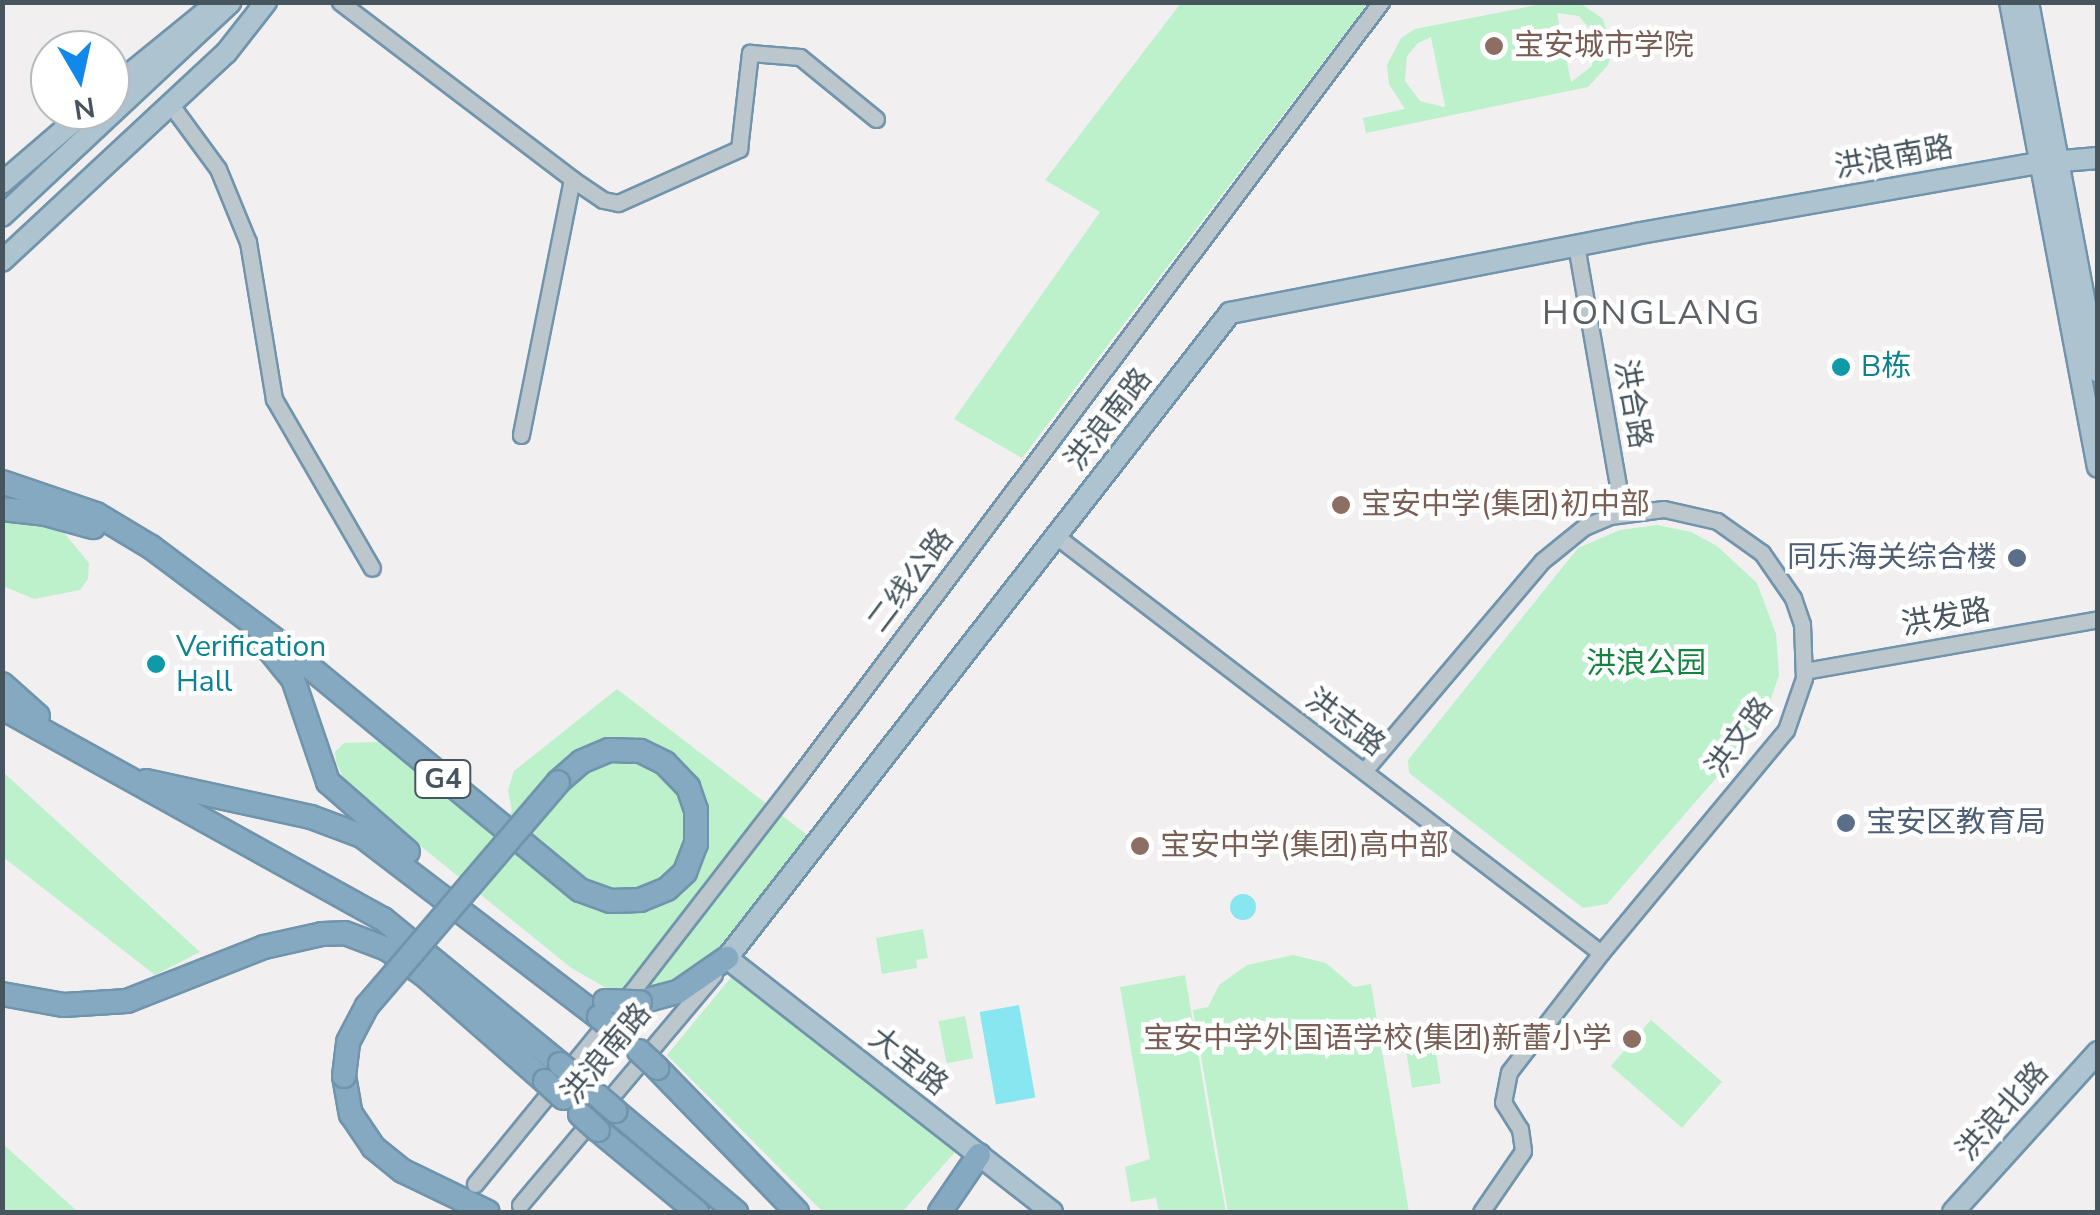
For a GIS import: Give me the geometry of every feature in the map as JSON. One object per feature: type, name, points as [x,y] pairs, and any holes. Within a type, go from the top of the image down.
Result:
[{"type":"highway","name":"G4","points":[[2,482],[96,514],[151,547],[242,614],[580,890],[610,901],[640,900],[667,889],[685,872],[696,844],[696,810],[688,787],[665,763],[640,751],[609,750],[581,762],[558,782],[367,1006],[348,1042],[344,1076],[352,1114],[373,1147],[403,1171],[488,1212]]},
{"type":"highway","points":[[2,509],[45,514],[104,533],[275,657]]},
{"type":"highway","points":[[242,614],[293,680],[322,770],[336,791],[602,1009],[619,1033],[797,1212]]},
{"type":"highway","points":[[2,684],[92,758]]},
{"type":"highway","points":[[2,708],[383,918],[552,1072],[581,1114],[697,1212]]},
{"type":"highway","points":[[118,773],[311,817],[362,836],[602,1009],[678,992],[728,958]]},
{"type":"highway","points":[[2,994],[64,1006],[127,1001],[264,947],[308,936],[345,934],[365,938],[423,974],[552,1072],[598,1096],[736,1212]]},
{"type":"highway","points":[[940,1212],[979,1155]]},
{"type":"main road","points":[[130,74],[218,2]]},
{"type":"main road","points":[[2,242],[214,33],[230,2]]},
{"type":"main road","points":[[2,216],[214,33],[264,2]]},
{"type":"main road","points":[[2,262],[226,53],[264,2]]},
{"type":"main road","points":[[2010,2],[2051,159],[2098,371]]},
{"type":"main road","points":[[2028,2],[2098,467]]},
{"type":"main road","points":[[2,184],[64,130]]},
{"type":"main road","points":[[2051,159],[2098,144]]},
{"type":"main road","points":[[2051,159],[2098,158]]},
{"type":"main road","name":"洪浪南路","points":[[728,958],[1230,313],[2051,159]]},
{"type":"main road","name":"大宝路","points":[[728,958],[1052,1212]]},
{"type":"main road","name":"洪浪北路","points":[[1953,1212],[2098,1052]]},
{"type":"street","points":[[340,2],[604,200],[618,202],[738,149],[750,53],[800,57],[876,119]]},
{"type":"street","name":"二线公路","points":[[475,1184],[632,993],[1381,2]]},
{"type":"street","points":[[171,105],[218,168],[248,242],[274,399],[372,568]]},
{"type":"street","points":[[521,435],[572,179]]},
{"type":"street","name":"洪合路","points":[[1576,246],[1623,513]]},
{"type":"street","name":"洪文路","points":[[1364,772],[1558,545],[1584,526],[1623,513],[1664,508],[1718,521],[1762,552],[1793,598],[1802,624],[1804,671],[1797,705],[1770,752],[1600,953],[1504,1082],[1503,1102],[1520,1129],[1523,1151],[1481,1212]]},
{"type":"street","name":"洪志路","points":[[1056,536],[1600,953]]},
{"type":"street","name":"洪发路","points":[[1804,671],[2098,619]]},
{"type":"street","name":"洪浪南路","points":[[520,1205],[728,958]]},
{"type":"green space","points":[[1181,3],[1368,3],[1022,458],[954,419],[1100,212],[1045,180]]},
{"type":"green space","points":[[1547,3],[1580,3],[1603,19],[1612,49],[1608,65],[1588,87],[1366,133],[1363,118],[1405,109],[1389,84],[1387,65],[1401,38],[1415,29]],"holes":[[[1557,13],[1579,16],[1597,38],[1592,66],[1571,82]],[[1431,37],[1445,106],[1444,107],[1420,101],[1405,81],[1407,56],[1418,43]]]},
{"type":"green space","points":[[2,516],[27,517],[65,534],[89,563],[88,579],[80,590],[34,599],[3,586]]},
{"type":"green space","name":"洪浪公园","points":[[1657,525],[1691,532],[1717,546],[1757,583],[1776,634],[1779,675],[1764,719],[1730,762],[1607,904],[1583,908],[1409,773],[1408,760],[1578,548],[1620,530]]},
{"type":"green space","points":[[617,689],[810,837],[722,956],[672,988],[643,992],[606,988],[570,967],[391,822],[344,779],[335,752],[344,743],[378,742],[497,828],[512,811],[508,790],[514,771]]},
{"type":"green space","points":[[2,772],[200,952],[155,975],[3,857]]},
{"type":"green space","points":[[923,929],[928,958],[916,960],[917,968],[882,974],[876,938]]},
{"type":"green space","points":[[1293,955],[1326,963],[1354,987],[1371,984],[1409,1212],[1228,1212],[1193,1010],[1208,1007],[1219,985],[1247,965]]},
{"type":"green space","points":[[733,975],[955,1152],[902,1212],[823,1212],[667,1055]]},
{"type":"green space","points":[[1185,975],[1226,1212],[1159,1212],[1156,1198],[1131,1202],[1125,1167],[1150,1159],[1120,987]]},
{"type":"green space","points":[[965,1016],[973,1058],[947,1063],[938,1021]]},
{"type":"green space","points":[[1651,1020],[1722,1082],[1682,1128],[1611,1066]]},
{"type":"green space","points":[[1431,1022],[1441,1083],[1412,1088],[1402,1027]]},
{"type":"green space","points":[[3,1144],[78,1212],[3,1212]]},
{"type":"water","points":[[1243,894],[1252,898],[1256,907],[1252,916],[1243,920],[1234,916],[1230,907],[1234,898]]},
{"type":"water","points":[[1019,1005],[1035,1098],[996,1105],[980,1012]]},
{"type":"place","name":"宝安城市学院","points":[[1494,46]]},
{"type":"place","name":"B栋","points":[[1841,367]]},
{"type":"place","name":"宝安中学(集团)初中部","points":[[1341,505]]},
{"type":"place","name":"同乐海关综合楼","points":[[2017,558]]},
{"type":"place","name":"Verification Hall","points":[[156,664]]},
{"type":"place","name":"宝安区教育局","points":[[1846,823]]},
{"type":"place","name":"宝安中学(集团)高中部","points":[[1140,846]]},
{"type":"place","name":"宝安中学外国语学校(集团)新蕾小学","points":[[1632,1039]]},
{"type":"district","name":"HONGLANG","points":[[1652,313]]}]
